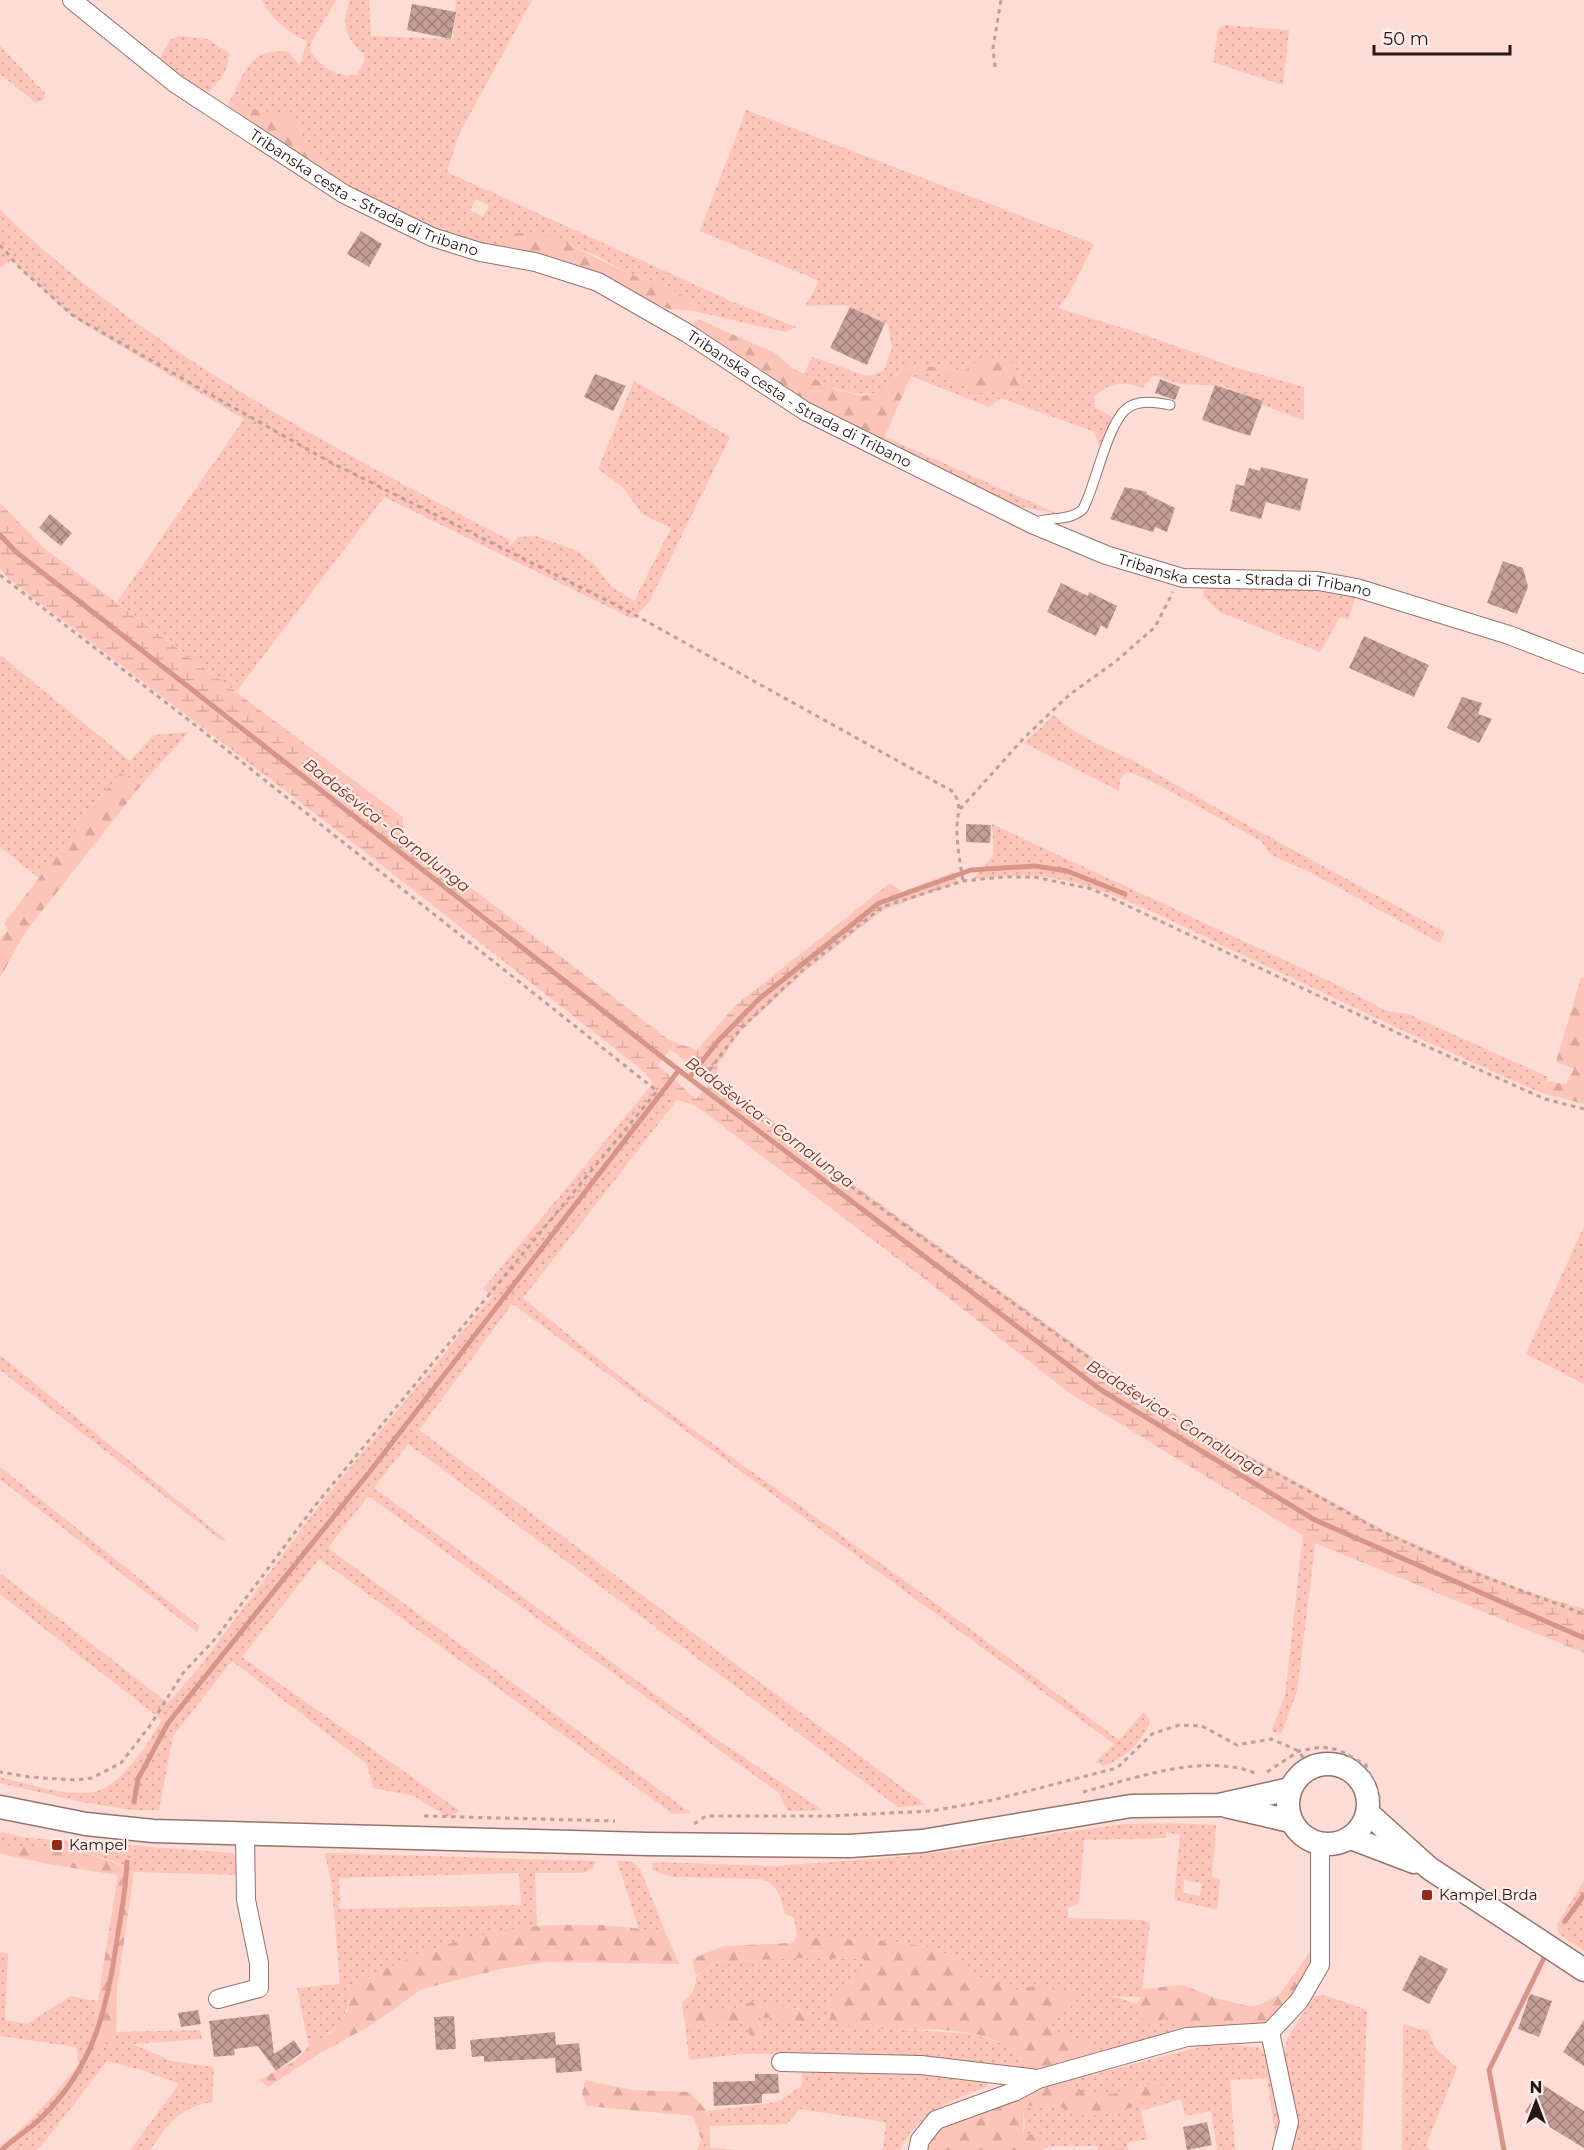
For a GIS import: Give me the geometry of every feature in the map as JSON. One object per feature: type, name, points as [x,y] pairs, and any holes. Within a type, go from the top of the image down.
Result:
[{"type":"street","name":"Tribanska cesta - Strada di Tribano","points":[[72,0],[176,84],[344,194],[432,237],[480,252],[535,262],[598,282],[687,333],[806,411],[1032,524],[1106,555],[1183,578],[1337,583],[1509,635],[1584,664]]},
{"type":"street","points":[[1374,1806],[1359,1831],[1351,1838],[1334,1844],[1320,1844],[1299,1832],[1290,1821],[1287,1800],[1304,1759],[1340,1765],[1352,1771],[1374,1806],[1430,1868]]},
{"type":"street","points":[[0,1807],[86,1824],[153,1832],[647,1844],[850,1846],[922,1840],[1131,1806],[1219,1805],[1290,1789]]},
{"type":"street","points":[[1219,1805],[1290,1821]]},
{"type":"street","points":[[218,1999],[259,1988],[259,1963],[246,1900],[245,1834]]},
{"type":"street","points":[[1351,1838],[1430,1868],[1584,1970]]},
{"type":"street","points":[[918,2150],[920,2140],[936,2120],[1016,2091],[1038,2079],[1186,2037],[1270,2032],[1299,2001],[1320,1965],[1320,1844]]},
{"type":"street","points":[[1270,2032],[1289,2122],[1282,2150]]},
{"type":"street","points":[[781,2062],[921,2065],[1038,2079]]},
{"type":"lane","points":[[1032,524],[1045,518],[1076,516],[1083,510],[1117,423],[1125,410],[1136,404],[1148,402],[1170,405]]},
{"type":"path","points":[[995,67],[993,48],[1001,0]]},
{"type":"path","points":[[0,245],[19,267],[72,315],[332,464],[626,610],[952,791],[958,798],[960,809],[957,825],[963,881]]},
{"type":"path","points":[[0,575],[199,728],[657,1091],[314,1506],[216,1638],[183,1673],[149,1727],[121,1763],[92,1778],[76,1780],[0,1772]]},
{"type":"path","points":[[960,809],[1024,738],[1069,695],[1115,662],[1155,627],[1169,597],[1183,578]]},
{"type":"path","points":[[1584,1109],[1545,1099],[1419,1043],[1092,889],[1034,877],[963,881],[882,908],[804,969],[741,1028],[708,1072],[849,1185],[1160,1409],[1377,1529],[1469,1571],[1584,1614]]},
{"type":"path","points":[[692,1825],[706,1816],[829,1816],[931,1811],[993,1800],[1117,1768],[1152,1734],[1179,1725],[1202,1726],[1238,1745],[1271,1739],[1304,1759]]},
{"type":"path","points":[[1082,1792],[1203,1766],[1238,1769],[1261,1775],[1304,1759],[1322,1747],[1339,1750],[1366,1765],[1374,1806]]},
{"type":"path","points":[[421,1816],[620,1822]]},
{"type":"green space","points":[[262,0],[336,0],[309,47],[322,65],[336,73],[351,75],[357,74],[364,63],[364,54],[346,30],[347,8],[350,0],[369,0],[371,36],[453,39],[456,0],[532,0],[458,136],[447,172],[731,301],[796,327],[785,332],[694,311],[697,303],[666,286],[630,274],[597,256],[544,235],[505,250],[466,242],[390,209],[345,184],[330,174],[328,162],[305,140],[293,118],[229,103],[245,72],[256,58],[275,51],[289,52],[300,66],[307,41],[281,25]],"holes":[[[476,199],[489,206],[483,217],[470,210]]]},
{"type":"green space","points":[[1223,25],[1289,30],[1283,85],[1213,62],[1218,30]]},
{"type":"green space","points":[[179,36],[207,39],[229,53],[225,71],[206,95],[158,61],[170,40]]},
{"type":"green space","points":[[0,46],[45,93],[43,100],[36,103],[0,74]]},
{"type":"green space","points":[[229,103],[293,118],[305,140],[328,162],[330,174],[227,109]]},
{"type":"green space","points":[[746,110],[1094,244],[1068,295],[1058,308],[1142,334],[1234,367],[1304,387],[1304,420],[1268,407],[1224,386],[1180,384],[1154,375],[1142,388],[1129,384],[1116,384],[1105,388],[1094,397],[1095,407],[1112,417],[1100,448],[1095,432],[1001,398],[989,407],[911,376],[931,371],[982,393],[1022,389],[960,370],[925,366],[910,368],[898,373],[884,392],[872,394],[852,393],[804,374],[812,357],[867,376],[884,371],[892,348],[888,324],[845,305],[805,306],[819,281],[700,231]]},
{"type":"green space","points":[[0,210],[57,261],[116,308],[178,352],[242,393],[375,469],[509,540],[509,547],[518,537],[536,536],[577,551],[595,565],[611,586],[634,601],[671,528],[642,514],[623,487],[598,469],[634,381],[730,437],[649,602],[633,619],[384,497],[236,692],[117,602],[244,419],[82,323],[11,260],[0,268]]},
{"type":"green space","points":[[508,234],[544,234],[630,274],[666,286],[697,303],[694,311],[669,309],[506,250],[502,241]]},
{"type":"green space","points":[[698,319],[775,353],[792,368],[837,390],[862,396],[884,392],[895,377],[906,369],[932,367],[965,371],[983,356],[1017,364],[1016,372],[1026,380],[1022,389],[982,393],[931,371],[911,376],[881,445],[815,410],[691,327]]},
{"type":"green space","points":[[885,437],[1058,514],[1008,504],[881,445]]},
{"type":"green space","points":[[0,503],[45,549],[403,817],[403,835],[669,1040],[697,1050],[737,1004],[890,883],[902,892],[953,872],[957,883],[883,910],[802,974],[742,1030],[718,1064],[717,1076],[840,1175],[1160,1406],[1383,1530],[1516,1588],[1584,1609],[1584,1653],[1315,1543],[1068,1392],[926,1280],[700,1109],[663,1092],[643,1071],[347,838],[10,580],[0,569]],"holes":[[[670,1049],[710,1082],[696,1099],[658,1065]]]},
{"type":"green space","points":[[1209,588],[1313,589],[1356,596],[1348,620],[1340,617],[1320,652],[1220,612],[1203,596],[1204,590]]},
{"type":"green space","points":[[0,655],[130,761],[154,735],[189,732],[141,785],[120,774],[39,878],[0,847]]},
{"type":"green space","points":[[1054,715],[1087,738],[1445,932],[1440,943],[1310,872],[1271,855],[1261,841],[1150,780],[1128,772],[1120,778],[1119,791],[1024,743]]},
{"type":"green space","points":[[120,773],[141,785],[24,934],[0,978],[0,939],[8,930],[4,923]]},
{"type":"green space","points":[[992,824],[1342,987],[1386,1011],[1408,1014],[1548,1077],[1542,1093],[1425,1041],[1165,917],[1117,897],[1093,888],[1046,877],[973,879],[994,854]]},
{"type":"green space","points":[[1581,977],[1584,978],[1584,1104],[1542,1093],[1547,1081],[1566,1084],[1574,1069],[1556,1062]]},
{"type":"green space","points":[[653,1083],[677,1100],[523,1298],[632,1386],[915,1588],[1119,1740],[1144,1712],[1150,1720],[1138,1741],[1125,1754],[1111,1763],[1104,1766],[1096,1762],[1114,1744],[512,1304],[419,1430],[926,1805],[898,1807],[408,1444],[374,1488],[718,1740],[822,1810],[788,1811],[779,1793],[368,1496],[328,1548],[691,1813],[673,1814],[319,1559],[242,1657],[460,1811],[448,1817],[414,1796],[373,1788],[367,1764],[232,1661],[173,1736],[159,1810],[132,1810],[82,1802],[0,1783],[0,1777],[62,1792],[97,1791],[107,1787],[125,1771],[162,1720],[0,1594],[0,1573],[168,1703],[198,1669],[321,1503],[492,1296],[483,1289]]},
{"type":"green space","points":[[1584,1226],[1584,1384],[1526,1354]]},
{"type":"green space","points":[[0,1355],[225,1539],[224,1542],[0,1370]]},
{"type":"green space","points":[[0,1467],[199,1626],[198,1633],[0,1479]]},
{"type":"green space","points":[[1303,1535],[1315,1543],[1313,1563],[1297,1691],[1281,1734],[1271,1731],[1285,1696]]},
{"type":"green space","points":[[1124,1824],[1216,1825],[1212,1876],[1220,1880],[1217,1910],[1174,1900],[1180,1835],[1166,1832],[1166,1838],[1084,1840],[1079,1903],[1068,1908],[1068,1918],[1142,1920],[1150,1923],[1141,1997],[1111,1996],[1137,2004],[1145,2023],[1154,2026],[1167,2016],[1187,2027],[1095,2054],[1084,2041],[1050,2030],[1055,2014],[1070,2009],[1076,1993],[1037,1985],[1017,1990],[969,1973],[951,1956],[934,1948],[890,1941],[797,1937],[794,1918],[785,1914],[776,1889],[762,1879],[672,1877],[652,1870],[653,1862],[774,1866],[887,1858],[967,1849],[1008,1840]],"holes":[[[1184,1879],[1202,1884],[1200,1896],[1183,1893]]]},
{"type":"green space","points":[[0,1832],[28,1838],[234,1853],[240,1875],[134,1872],[114,1861],[81,1852],[2,1846],[2,1854],[0,1853]]},
{"type":"green space","points":[[2,1845],[86,1854],[118,1864],[134,1872],[117,1989],[116,2045],[91,2043],[118,1875],[2,1854]]},
{"type":"green space","points":[[325,1853],[596,1861],[593,1868],[583,1873],[535,1873],[537,1926],[441,1948],[395,1965],[351,1987],[344,2016],[334,2029],[309,2046],[297,1988],[340,1984],[332,1887]],"holes":[[[519,1873],[521,1905],[340,1909],[339,1878]]]},
{"type":"green space","points":[[617,1861],[631,1861],[640,1869],[665,1931],[639,1929]]},
{"type":"green space","points":[[1584,1881],[1584,1951],[1559,1934],[1557,1924]]},
{"type":"green space","points":[[548,1925],[600,1925],[665,1931],[679,1964],[546,1962],[501,1969],[422,1989],[371,2025],[312,2058],[268,2087],[259,2080],[295,2061],[309,2046],[332,2032],[348,2011],[351,1987],[395,1965],[442,1946],[491,1933]]},
{"type":"green space","points":[[797,1937],[890,1941],[934,1948],[951,1956],[969,1973],[1017,1990],[1037,1985],[1076,1993],[1070,2010],[1055,2014],[1050,2029],[1084,2041],[1095,2054],[1032,2072],[1014,2051],[996,2041],[978,2035],[958,2031],[857,2027],[831,2019],[829,2005],[834,1992],[862,1975],[864,1959],[795,1958],[715,1962],[699,1974],[695,1974],[692,1959],[723,1946],[791,1943]]},
{"type":"green space","points":[[1312,1949],[1309,1970],[1300,1990],[1286,2009],[1270,2022],[1243,2026],[1193,2028],[1182,2025],[1167,2016],[1154,2026],[1145,2023],[1135,2006],[1141,1997],[1142,1989],[1183,1985],[1215,1998],[1248,2006],[1259,2005],[1279,1995]]},
{"type":"green space","points":[[0,1952],[8,1954],[5,2020],[27,2024],[71,1996],[97,2001],[91,2043],[116,2045],[116,2032],[200,2030],[202,2039],[133,2044],[171,2061],[212,2067],[214,2070],[212,2102],[183,2112],[162,2133],[150,2150],[130,2150],[179,2084],[145,2071],[107,2061],[36,2150],[0,2150],[0,2146],[32,2118],[79,2064],[76,2047],[0,2036]]},
{"type":"green space","points":[[795,1958],[864,1959],[862,1975],[834,1992],[882,2028],[973,2034],[1000,2043],[1016,2052],[1032,2072],[771,2054],[742,2054],[689,2060],[685,2024],[687,2027],[747,2021],[751,2042],[759,2042],[761,2035],[758,2017],[804,2009],[771,2006],[753,2001],[735,2008],[683,2012],[682,2002],[693,1992],[696,1977],[715,1962]]},
{"type":"green space","points":[[1324,1995],[1367,2010],[1362,2150],[1290,2150],[1284,2057],[1287,2039],[1314,1996]]},
{"type":"green space","points":[[753,2001],[803,2011],[818,2019],[806,2022],[758,2017],[761,2035],[759,2042],[751,2042],[747,2021],[686,2027],[683,2012],[735,2008]]},
{"type":"green space","points":[[1403,2023],[1421,2030],[1427,2029],[1436,2049],[1457,2068],[1426,2145],[1429,2150],[1402,2150]]},
{"type":"green space","points":[[1236,2045],[1260,2048],[1268,2060],[1282,2131],[1277,2149],[1267,2078],[1230,2080],[1235,2150],[1214,2150],[1217,2149],[1211,2111],[1185,2116],[1181,2099],[1141,2111],[1147,2139],[1127,2143],[1128,2150],[1098,2150],[1098,2146],[1049,2146],[1042,2136],[1023,2135],[1025,2126],[1023,2107],[1051,2105],[1083,2115],[1105,2113],[1124,2106],[1159,2082],[1112,2094],[1087,2094],[1067,2081],[1204,2046]]},
{"type":"green space","points":[[944,2071],[988,2079],[988,2086],[937,2109],[926,2117],[907,2137],[900,2150],[883,2150],[886,2122],[799,2109],[787,2124],[710,2126],[708,2111],[777,2102],[802,2086],[802,2072]]},
{"type":"green space","points":[[585,2080],[632,2090],[690,2092],[708,2114],[710,2134],[701,2139],[693,2116],[587,2106],[582,2094]]},
{"type":"green space","points":[[1067,2081],[1087,2094],[1112,2094],[1160,2082],[1165,2092],[1137,2106],[1101,2114],[1079,2114],[1051,2105],[1023,2107],[1023,2134],[1042,2136],[1049,2146],[1043,2150],[926,2150],[937,2132],[953,2121],[1003,2101]]},
{"type":"green space","points":[[710,2134],[710,2148],[739,2150],[697,2150],[701,2139]]},
{"type":"building","points":[[412,4],[456,12],[451,39],[407,30]]},
{"type":"building","points":[[361,231],[382,244],[369,267],[347,254]]},
{"type":"building","points":[[850,307],[885,323],[867,365],[830,348]]},
{"type":"building","points":[[595,374],[626,386],[613,411],[584,397]]},
{"type":"building","points":[[1160,379],[1180,387],[1175,400],[1155,393]]},
{"type":"building","points":[[1215,385],[1263,401],[1250,436],[1202,420]]},
{"type":"building","points":[[1261,467],[1308,479],[1300,511],[1266,502],[1261,519],[1230,511],[1236,484],[1244,486],[1249,468],[1260,471]]},
{"type":"building","points":[[1125,487],[1147,492],[1146,494],[1175,508],[1167,532],[1155,527],[1153,532],[1110,519]]},
{"type":"building","points":[[50,514],[72,533],[61,546],[39,528]]},
{"type":"building","points":[[1503,561],[1523,568],[1528,587],[1517,614],[1487,603]]},
{"type":"building","points":[[1061,583],[1088,596],[1089,592],[1117,606],[1107,629],[1101,625],[1096,636],[1047,612]]},
{"type":"building","points":[[1364,636],[1429,665],[1414,697],[1349,668]]},
{"type":"building","points":[[1462,697],[1482,703],[1478,714],[1492,719],[1479,743],[1447,728]]},
{"type":"building","points":[[966,824],[991,825],[990,843],[966,842]]},
{"type":"building","points":[[1420,1955],[1448,1969],[1429,2004],[1402,1990]]},
{"type":"building","points":[[1530,1994],[1552,2001],[1539,2037],[1518,2029]]},
{"type":"building","points":[[198,2010],[201,2024],[181,2027],[178,2013]]},
{"type":"building","points":[[269,2014],[274,2054],[294,2040],[302,2052],[276,2071],[258,2046],[234,2049],[235,2055],[214,2057],[209,2021]]},
{"type":"building","points":[[454,2016],[456,2049],[436,2050],[434,2017]]},
{"type":"building","points":[[1584,2020],[1584,2066],[1563,2052]]},
{"type":"building","points":[[555,2032],[556,2045],[579,2043],[582,2071],[556,2073],[555,2058],[484,2062],[484,2056],[472,2057],[470,2040]]},
{"type":"building","points":[[755,2074],[778,2074],[779,2093],[762,2094],[762,2103],[714,2106],[713,2082],[755,2081]]},
{"type":"building","points":[[1543,2085],[1584,2111],[1584,2148],[1525,2112]]},
{"type":"building","points":[[1207,2122],[1212,2145],[1187,2150],[1183,2127]]},
{"type":"waterway","name":"Badaševica - Cornalunga","points":[[0,535],[16,552],[689,1078],[1101,1390],[1315,1520],[1584,1638]]},
{"type":"waterway","points":[[689,1078],[718,1041],[759,999],[879,903],[971,870],[1035,866],[1067,871],[1125,894]]},
{"type":"waterway","points":[[134,1802],[138,1779],[168,1723],[371,1470],[679,1070]]},
{"type":"waterway","points":[[2,2150],[36,2122],[59,2099],[86,2057],[103,2013],[108,1990],[127,1862]]},
{"type":"waterway","points":[[1565,1921],[1584,1895]]},
{"type":"waterway","points":[[1504,2150],[1489,2070],[1546,1954]]},
{"type":"place","name":"Kampel","points":[[57,1845]]},
{"type":"place","name":"Kampel Brda","points":[[1427,1895]]}]
